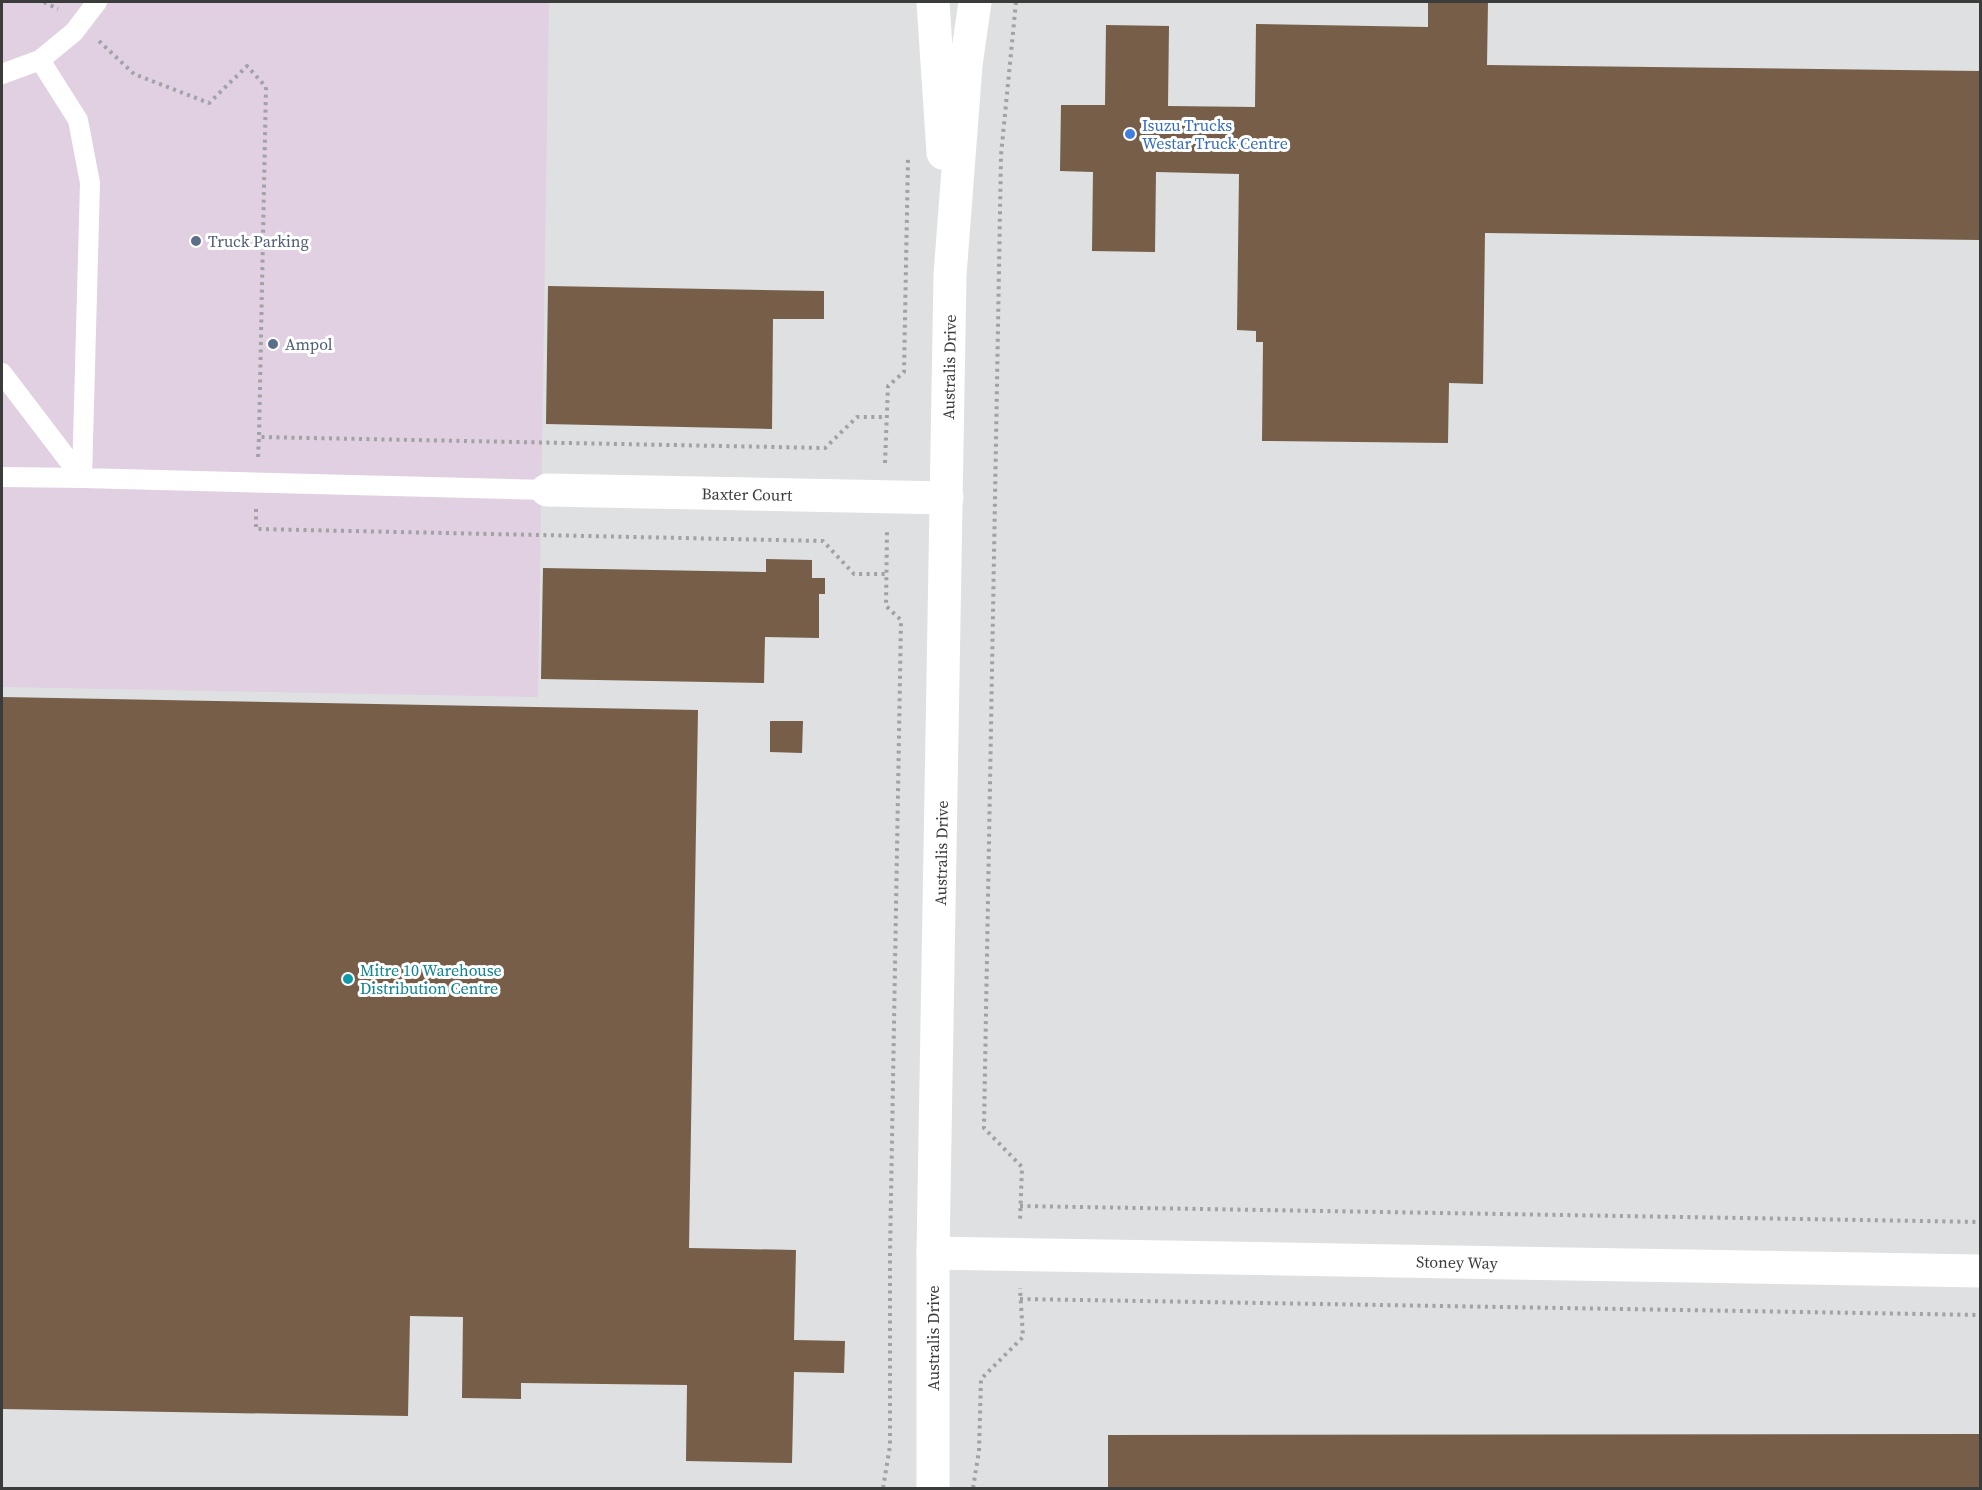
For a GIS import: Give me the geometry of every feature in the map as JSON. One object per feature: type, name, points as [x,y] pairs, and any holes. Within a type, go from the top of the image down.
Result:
[{"type":"street","name":"Australis Drive","points":[[933,2],[950,275]]},
{"type":"street","name":"Australis Drive","points":[[933,1488],[933,1253],[950,275],[966,65],[975,2]]},
{"type":"street","name":"Baxter Court","points":[[547,490],[947,498]]},
{"type":"street","name":"Stoney Way","points":[[933,1253],[1980,1271]]},
{"type":"street","name":"Australis Drive","points":[[916,1488],[933,1430]]},
{"type":"lane","points":[[2,74],[40,60],[74,32],[97,2]]},
{"type":"lane","points":[[40,60],[78,120],[90,183],[82,478]]},
{"type":"lane","points":[[2,373],[82,478]]},
{"type":"lane","points":[[2,477],[547,490]]},
{"type":"path","points":[[44,2],[81,23],[134,74],[209,103],[247,66],[266,87],[259,437]]},
{"type":"path","points":[[1016,2],[1001,155],[984,1128],[1022,1167],[1020,1206],[1980,1222]]},
{"type":"path","points":[[883,1488],[890,1446],[891,1231],[901,620],[886,606],[885,450],[888,386],[904,372],[908,157]]},
{"type":"path","points":[[973,1488],[980,1451],[981,1379],[1023,1337],[1020,1299],[1980,1315]]},
{"type":"shaded area","name":"Ampol","points":[[2,2],[549,2],[538,697],[2,687]]},
{"type":"building","points":[[1428,2],[1488,2],[1487,65],[1980,71],[1980,240],[1485,233],[1483,384],[1449,383],[1448,443],[1262,441],[1263,342],[1256,342],[1256,331],[1237,330],[1239,174],[1156,172],[1155,252],[1092,251],[1093,172],[1060,171],[1061,105],[1105,105],[1106,25],[1169,26],[1168,106],[1255,107],[1256,24],[1428,27]]},
{"type":"building","points":[[548,286],[824,291],[824,319],[773,319],[772,429],[546,424]]},
{"type":"building","points":[[766,559],[812,560],[812,578],[825,578],[825,594],[819,594],[819,638],[765,637],[764,683],[541,679],[543,568],[766,572]]},
{"type":"building","name":"Mitre 10 Warehouse Distribution Centre","points":[[2,697],[698,710],[689,1248],[796,1250],[794,1340],[845,1341],[844,1373],[794,1372],[792,1463],[686,1461],[687,1385],[521,1383],[521,1399],[462,1398],[463,1317],[410,1316],[408,1416],[2,1409]]},
{"type":"building","points":[[770,721],[803,721],[802,753],[770,752]]},
{"type":"building","points":[[1980,1434],[1980,1488],[1108,1488],[1108,1435]]},
{"type":"place","name":"Isuzu Trucks Westar Truck Centre","points":[[1130,134]]},
{"type":"place","name":"Truck Parking","points":[[196,241]]},
{"type":"place","name":"Ampol","points":[[273,344]]},
{"type":"place","name":"Mitre 10 Warehouse Distribution Centre","points":[[348,979]]}]
